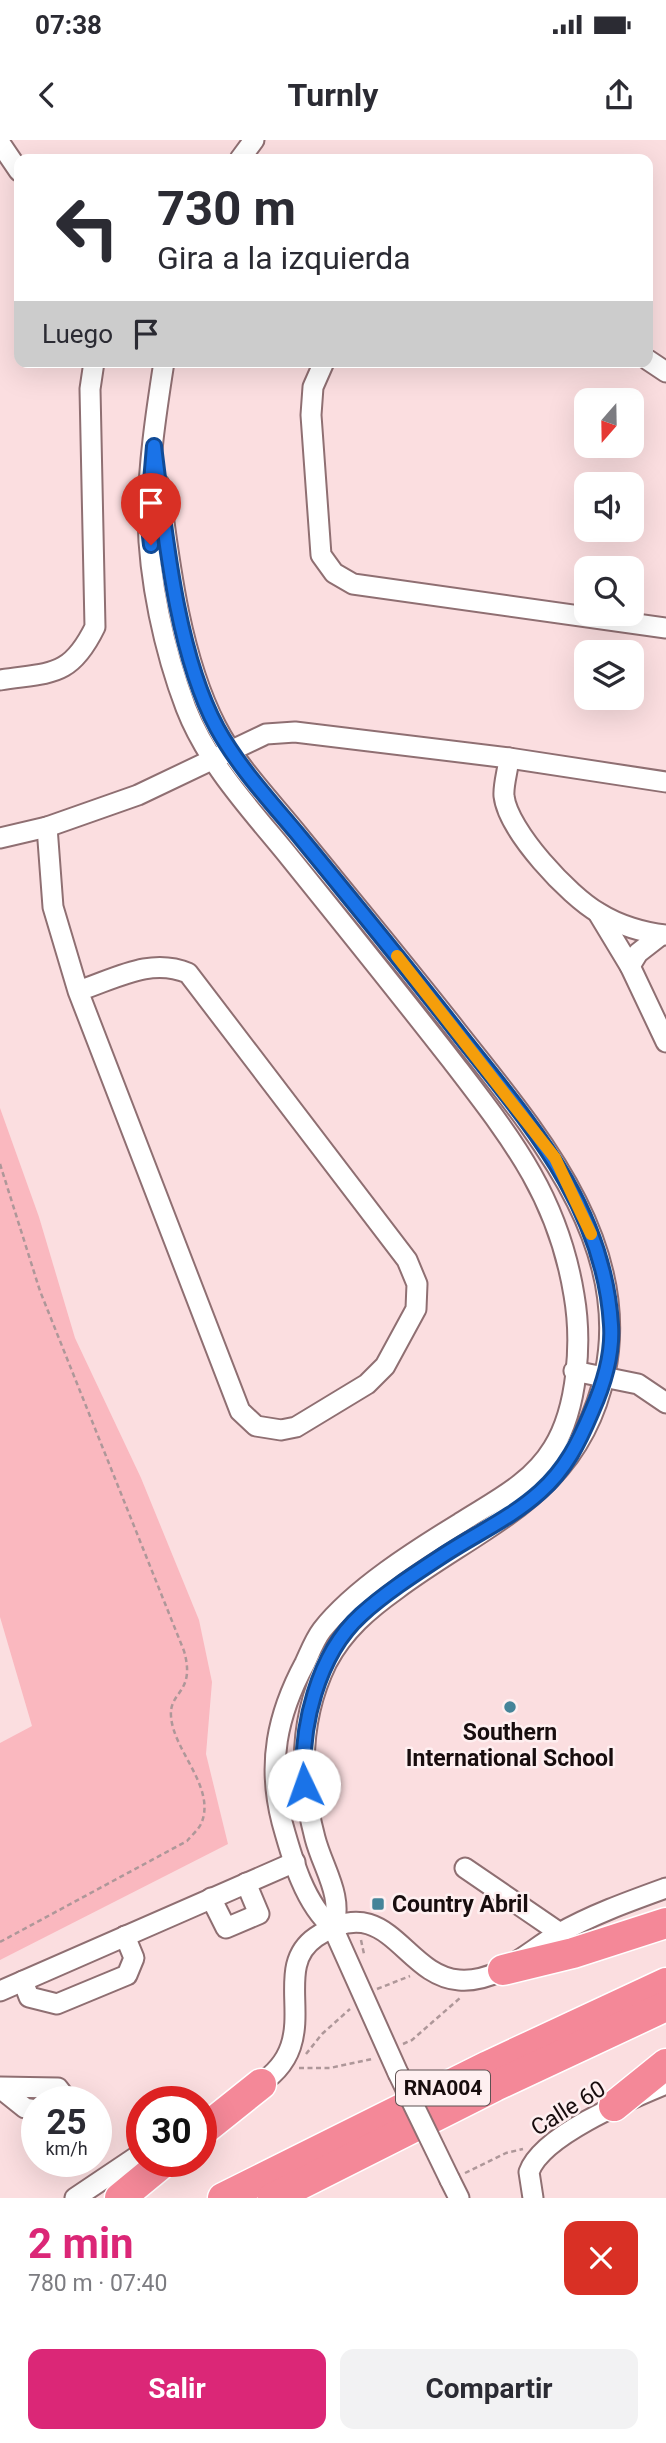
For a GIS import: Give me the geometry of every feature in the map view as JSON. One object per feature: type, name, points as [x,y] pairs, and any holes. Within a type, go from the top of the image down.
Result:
[{"type":"highway","points":[[493,1974],[566,1943],[666,1923]]},
{"type":"highway","name":"RNA004","points":[[223,2198],[488,2066],[666,1983]]},
{"type":"highway","name":"RNA004","points":[[273,2198],[495,2086],[666,2006]]},
{"type":"highway","points":[[614,2106],[666,2064]]},
{"type":"highway","points":[[217,2120],[280,2073]]},
{"type":"highway","points":[[120,2198],[146,2177]]},
{"type":"street","points":[[0,143],[14,164]]},
{"type":"street","points":[[0,680],[55,671],[72,663],[83,651],[94,627],[90,389],[93,368]]},
{"type":"street","points":[[163,368],[148,518],[153,573],[187,710],[214,761],[505,1130],[536,1177],[557,1230],[574,1296],[577,1345],[571,1400],[553,1448],[528,1478],[362,1592],[322,1630],[291,1689],[274,1743],[276,1800],[292,1855],[318,1913],[333,1928],[398,2073],[455,2185]]},
{"type":"street","points":[[321,368],[313,387],[311,415],[321,555],[334,573],[354,584],[666,628]]},
{"type":"street","points":[[154,446],[174,587],[204,699],[232,751],[555,1158],[595,1245],[612,1329],[605,1376],[572,1456],[542,1491],[502,1521],[439,1558],[359,1617],[328,1661],[311,1704],[302,1754],[315,1840],[338,1905],[333,1928]]},
{"type":"street","points":[[0,838],[47,827],[138,795],[266,734],[295,732],[509,758],[666,782]]},
{"type":"street","points":[[509,758],[504,796],[513,820],[526,841],[571,890],[598,913],[630,967],[666,1042]]},
{"type":"street","points":[[47,827],[53,907],[78,991],[240,1411],[256,1426],[281,1430],[296,1427],[367,1384],[385,1366],[416,1309],[417,1284],[407,1259],[188,973],[173,967],[156,965],[78,991]]},
{"type":"street","points":[[598,913],[664,935]]},
{"type":"street","points":[[630,967],[638,953],[664,935]]},
{"type":"street","points":[[574,1371],[638,1384],[666,1403]]},
{"type":"street","points":[[0,1991],[246,1883],[315,1840]]},
{"type":"street","points":[[465,1868],[566,1943],[666,1888]]},
{"type":"street","points":[[211,1898],[226,1928],[259,1914],[246,1883]]},
{"type":"street","points":[[217,2108],[280,2073],[294,2039],[294,1981],[300,1958],[313,1939],[333,1928],[358,1924],[384,1930],[426,1969],[446,1979],[493,1974]]},
{"type":"street","points":[[23,1981],[29,1997],[57,2004],[127,1975],[134,1958],[125,1936]]},
{"type":"street","name":"Calle 60","points":[[533,2198],[528,2172],[544,2148],[614,2106],[666,2084]]},
{"type":"street","points":[[0,2087],[21,2087]]},
{"type":"street","points":[[0,2087],[21,2105]]},
{"type":"street","points":[[75,2198],[126,2164]]},
{"type":"path","points":[[0,1164],[40,1291],[184,1651],[190,1670],[186,1686],[170,1712],[173,1729],[200,1786],[204,1806],[201,1825],[187,1841],[0,1942]]},
{"type":"path","points":[[374,1990],[426,1969]]},
{"type":"path","points":[[412,2040],[493,1974]]},
{"type":"path","points":[[280,2073],[358,2002]]},
{"type":"path","points":[[280,2073],[368,2061]]},
{"type":"path","points":[[455,2185],[506,2152],[544,2148]]},
{"type":"shaded area","points":[[0,1108],[39,1217],[75,1338],[141,1478],[199,1620],[212,1682],[206,1754],[228,1844],[0,1960],[0,1743],[32,1726],[0,1617]]},
{"type":"slow traffic","points":[[397,956],[555,1158],[591,1234]]},
{"type":"place","name":"Southern International School","points":[[510,1707]]},
{"type":"place","name":"Country Abril","points":[[378,1904]]},
{"type":"route","points":[[151,545],[148,518],[154,446],[174,587],[204,699],[217,727],[241,764],[413,975],[555,1158],[595,1245],[612,1329],[605,1376],[572,1456],[542,1491],[502,1521],[439,1558],[359,1617],[328,1661],[311,1704],[304,1735],[304,1785]]}]
